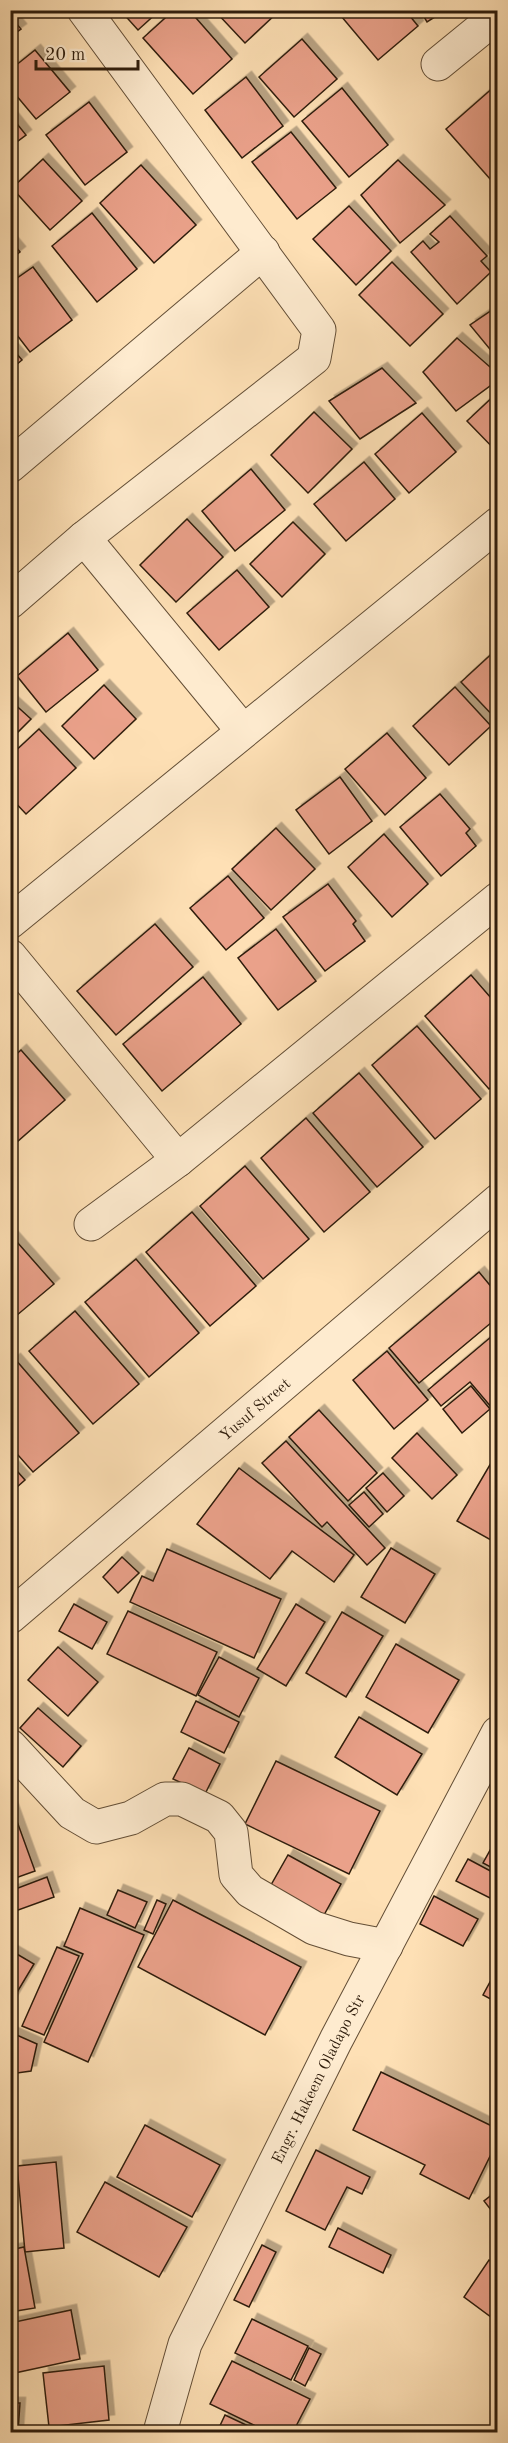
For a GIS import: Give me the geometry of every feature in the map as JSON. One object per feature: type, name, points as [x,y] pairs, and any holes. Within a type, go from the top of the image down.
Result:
[{"type":"street","points":[[10,602],[84,538],[314,358],[319,330],[84,10]]},
{"type":"street","points":[[438,64],[498,15]]},
{"type":"street","points":[[10,466],[263,252]]},
{"type":"street","points":[[10,922],[498,524]]},
{"type":"street","points":[[84,538],[243,731]]},
{"type":"street","points":[[91,1224],[178,1160],[498,899]]},
{"type":"street","points":[[10,956],[178,1160]]},
{"type":"street","name":"Yusuf Street","points":[[10,1617],[498,1201]]},
{"type":"street","name":"Engr. Hakeem Oladapo Str","points":[[160,2433],[185,2344],[336,2040],[498,1733]]},
{"type":"street","points":[[10,1746],[72,1813],[96,1827],[131,1818],[165,1799],[182,1799],[219,1817],[231,1832],[236,1875],[250,1891],[314,1928],[349,1939],[386,1946]]},
{"type":"building","points":[[120,10],[160,10],[138,30]]},
{"type":"building","points":[[174,10],[189,10],[232,59],[193,94],[143,38]]},
{"type":"building","points":[[214,10],[279,10],[279,11],[245,43]]},
{"type":"building","points":[[336,10],[405,10],[418,26],[378,60]]},
{"type":"building","points":[[420,10],[446,10],[427,22]]},
{"type":"building","points":[[10,16],[21,29],[10,37]]},
{"type":"building","points":[[302,39],[337,79],[294,117],[259,77]]},
{"type":"building","points":[[35,50],[70,92],[36,119],[10,88],[10,70]]},
{"type":"building","points":[[246,77],[283,126],[242,158],[205,110]]},
{"type":"building","points":[[495,86],[498,89],[498,188],[446,129]]},
{"type":"building","points":[[342,88],[388,145],[349,177],[302,121]]},
{"type":"building","points":[[89,102],[127,152],[85,185],[46,135]]},
{"type":"building","points":[[10,115],[26,135],[10,147]]},
{"type":"building","points":[[291,132],[336,188],[297,219],[252,162]]},
{"type":"building","points":[[43,159],[82,201],[50,230],[12,188]]},
{"type":"building","points":[[398,160],[445,205],[400,243],[361,195]]},
{"type":"building","points":[[141,165],[196,225],[154,263],[100,203]]},
{"type":"building","points":[[349,206],[391,251],[356,285],[313,239]]},
{"type":"building","points":[[92,213],[137,269],[97,302],[52,246]]},
{"type":"building","points":[[450,216],[487,256],[481,261],[491,272],[457,304],[411,252],[423,241],[430,249],[439,242],[430,234]]},
{"type":"building","points":[[10,240],[20,252],[10,260]]},
{"type":"building","points":[[392,262],[443,314],[410,346],[359,295]]},
{"type":"building","points":[[33,267],[72,320],[30,352],[10,326],[10,283]]},
{"type":"building","points":[[498,306],[498,359],[470,325]]},
{"type":"building","points":[[457,338],[498,374],[498,380],[456,411],[423,372]]},
{"type":"building","points":[[10,346],[22,360],[10,370]]},
{"type":"building","points":[[382,368],[416,403],[360,439],[329,401]]},
{"type":"building","points":[[498,392],[498,453],[467,421]]},
{"type":"building","points":[[314,412],[352,449],[308,493],[271,455]]},
{"type":"building","points":[[422,413],[456,452],[409,493],[375,454]]},
{"type":"building","points":[[364,462],[395,499],[346,541],[314,504]]},
{"type":"building","points":[[251,469],[285,510],[235,551],[202,511]]},
{"type":"building","points":[[187,519],[223,557],[176,602],[140,565]]},
{"type":"building","points":[[293,522],[325,554],[282,597],[250,564]]},
{"type":"building","points":[[237,570],[269,607],[219,650],[187,613]]},
{"type":"building","points":[[68,633],[98,670],[46,712],[17,676]]},
{"type":"building","points":[[498,648],[498,720],[497,720],[461,682]]},
{"type":"building","points":[[104,685],[136,719],[94,759],[62,726]]},
{"type":"building","points":[[455,687],[491,726],[449,765],[413,726]]},
{"type":"building","points":[[10,700],[31,719],[10,740]]},
{"type":"building","points":[[39,729],[76,768],[26,814],[10,797],[10,756]]},
{"type":"building","points":[[387,733],[426,778],[385,815],[345,769]]},
{"type":"building","points":[[340,777],[372,821],[329,854],[296,810]]},
{"type":"building","points":[[440,794],[470,829],[466,833],[476,846],[441,876],[400,827]]},
{"type":"building","points":[[276,828],[315,869],[271,910],[232,869]]},
{"type":"building","points":[[384,834],[428,884],[392,917],[348,867]]},
{"type":"building","points":[[228,876],[264,918],[226,950],[190,908]]},
{"type":"building","points":[[328,884],[356,921],[353,924],[365,941],[325,971],[283,917]]},
{"type":"building","points":[[155,924],[193,967],[116,1035],[77,991]]},
{"type":"building","points":[[276,929],[316,981],[278,1010],[238,958]]},
{"type":"building","points":[[471,975],[498,1006],[498,1082],[489,1089],[425,1016]]},
{"type":"building","points":[[203,977],[241,1024],[162,1091],[123,1044]]},
{"type":"building","points":[[417,1026],[481,1099],[435,1139],[372,1065]]},
{"type":"building","points":[[21,1050],[65,1100],[10,1148],[10,1060]]},
{"type":"building","points":[[359,1073],[423,1147],[377,1187],[313,1113]]},
{"type":"building","points":[[306,1118],[370,1192],[324,1232],[261,1158]]},
{"type":"building","points":[[245,1166],[309,1239],[263,1279],[200,1206]]},
{"type":"building","points":[[192,1212],[256,1286],[210,1326],[146,1252]]},
{"type":"building","points":[[10,1234],[54,1284],[10,1321]]},
{"type":"building","points":[[136,1259],[199,1333],[149,1377],[85,1302]]},
{"type":"building","points":[[479,1272],[498,1295],[498,1317],[419,1383],[389,1348]]},
{"type":"building","points":[[75,1311],[139,1384],[93,1424],[29,1351]]},
{"type":"building","points":[[498,1331],[498,1403],[492,1408],[470,1382],[441,1406],[428,1390]]},
{"type":"building","points":[[387,1351],[428,1400],[394,1429],[353,1380]]},
{"type":"building","points":[[15,1359],[79,1433],[33,1472],[10,1446],[10,1363]]},
{"type":"building","points":[[471,1386],[490,1409],[462,1433],[443,1409]]},
{"type":"building","points":[[319,1410],[377,1473],[348,1501],[289,1437]]},
{"type":"building","points":[[417,1433],[457,1475],[432,1499],[392,1458]]},
{"type":"building","points":[[286,1441],[385,1548],[367,1565],[327,1522],[322,1527],[262,1463]]},
{"type":"building","points":[[498,1451],[498,1544],[457,1521]]},
{"type":"building","points":[[10,1463],[25,1480],[10,1493]]},
{"type":"building","points":[[239,1468],[354,1555],[334,1582],[292,1551],[270,1579],[197,1524]]},
{"type":"building","points":[[383,1473],[404,1496],[387,1512],[366,1488]]},
{"type":"building","points":[[364,1492],[383,1514],[369,1527],[349,1505]]},
{"type":"building","points":[[391,1548],[435,1574],[405,1623],[361,1597]]},
{"type":"building","points":[[167,1549],[281,1599],[254,1658],[130,1602],[142,1576],[153,1581]]},
{"type":"building","points":[[122,1557],[139,1573],[118,1593],[103,1577]]},
{"type":"building","points":[[74,1604],[107,1622],[92,1649],[59,1631]]},
{"type":"building","points":[[296,1604],[325,1622],[286,1686],[257,1669]]},
{"type":"building","points":[[128,1611],[217,1652],[196,1696],[107,1654]]},
{"type":"building","points":[[342,1612],[383,1636],[346,1697],[306,1673]]},
{"type":"building","points":[[396,1644],[459,1680],[428,1733],[366,1697]]},
{"type":"building","points":[[58,1647],[98,1682],[68,1716],[28,1680]]},
{"type":"building","points":[[219,1657],[259,1678],[239,1717],[198,1695]]},
{"type":"building","points":[[196,1701],[239,1722],[224,1753],[181,1732]]},
{"type":"building","points":[[38,1708],[81,1746],[63,1767],[20,1728]]},
{"type":"building","points":[[359,1717],[422,1754],[397,1795],[335,1757]]},
{"type":"building","points":[[189,1748],[220,1764],[205,1794],[173,1779]]},
{"type":"building","points":[[276,1761],[380,1811],[349,1874],[245,1824]]},
{"type":"building","points":[[10,1802],[35,1871],[10,1880]]},
{"type":"building","points":[[498,1836],[498,1871],[483,1863]]},
{"type":"building","points":[[288,1855],[341,1884],[324,1915],[271,1885]]},
{"type":"building","points":[[468,1859],[498,1875],[498,1902],[456,1881]]},
{"type":"building","points":[[47,1877],[54,1897],[10,1913],[10,1891]]},
{"type":"building","points":[[118,1890],[147,1902],[135,1928],[107,1915]]},
{"type":"building","points":[[434,1896],[478,1919],[463,1946],[420,1924]]},
{"type":"building","points":[[157,1900],[166,1904],[153,1934],[144,1930]]},
{"type":"building","points":[[173,1900],[301,1967],[265,2035],[138,1967]]},
{"type":"building","points":[[80,1908],[144,1935],[88,2062],[44,2042],[83,1954],[64,1946]]},
{"type":"building","points":[[57,1947],[79,1956],[44,2035],[22,2026]]},
{"type":"building","points":[[10,1950],[34,1964],[10,2004]]},
{"type":"building","points":[[498,1967],[498,2003],[483,1995]]},
{"type":"building","points":[[10,2032],[37,2044],[31,2071],[10,2074]]},
{"type":"building","points":[[381,2072],[498,2129],[498,2140],[469,2199],[420,2174],[425,2165],[353,2130]]},
{"type":"building","points":[[145,2125],[220,2165],[192,2217],[117,2177]]},
{"type":"building","points":[[316,2150],[370,2177],[362,2194],[347,2187],[325,2230],[286,2211]]},
{"type":"building","points":[[56,2162],[64,2248],[25,2252],[17,2166]]},
{"type":"building","points":[[105,2182],[187,2227],[159,2277],[77,2232]]},
{"type":"building","points":[[498,2190],[498,2219],[484,2201]]},
{"type":"building","points":[[338,2228],[391,2255],[383,2273],[329,2247]]},
{"type":"building","points":[[262,2245],[276,2252],[249,2307],[234,2300]]},
{"type":"building","points":[[24,2247],[35,2308],[10,2312],[10,2250]]},
{"type":"building","points":[[489,2260],[498,2266],[498,2317],[495,2320],[464,2297]]},
{"type":"building","points":[[71,2310],[80,2359],[10,2374],[10,2323]]},
{"type":"building","points":[[252,2319],[308,2346],[291,2380],[235,2353]]},
{"type":"building","points":[[309,2348],[321,2354],[305,2386],[294,2380]]},
{"type":"building","points":[[232,2361],[310,2399],[293,2432],[268,2432],[210,2404]]},
{"type":"building","points":[[104,2366],[109,2420],[49,2427],[43,2373]]},
{"type":"building","points":[[10,2403],[20,2403],[18,2432],[10,2432]]},
{"type":"building","points":[[225,2415],[261,2432],[217,2432]]}]
